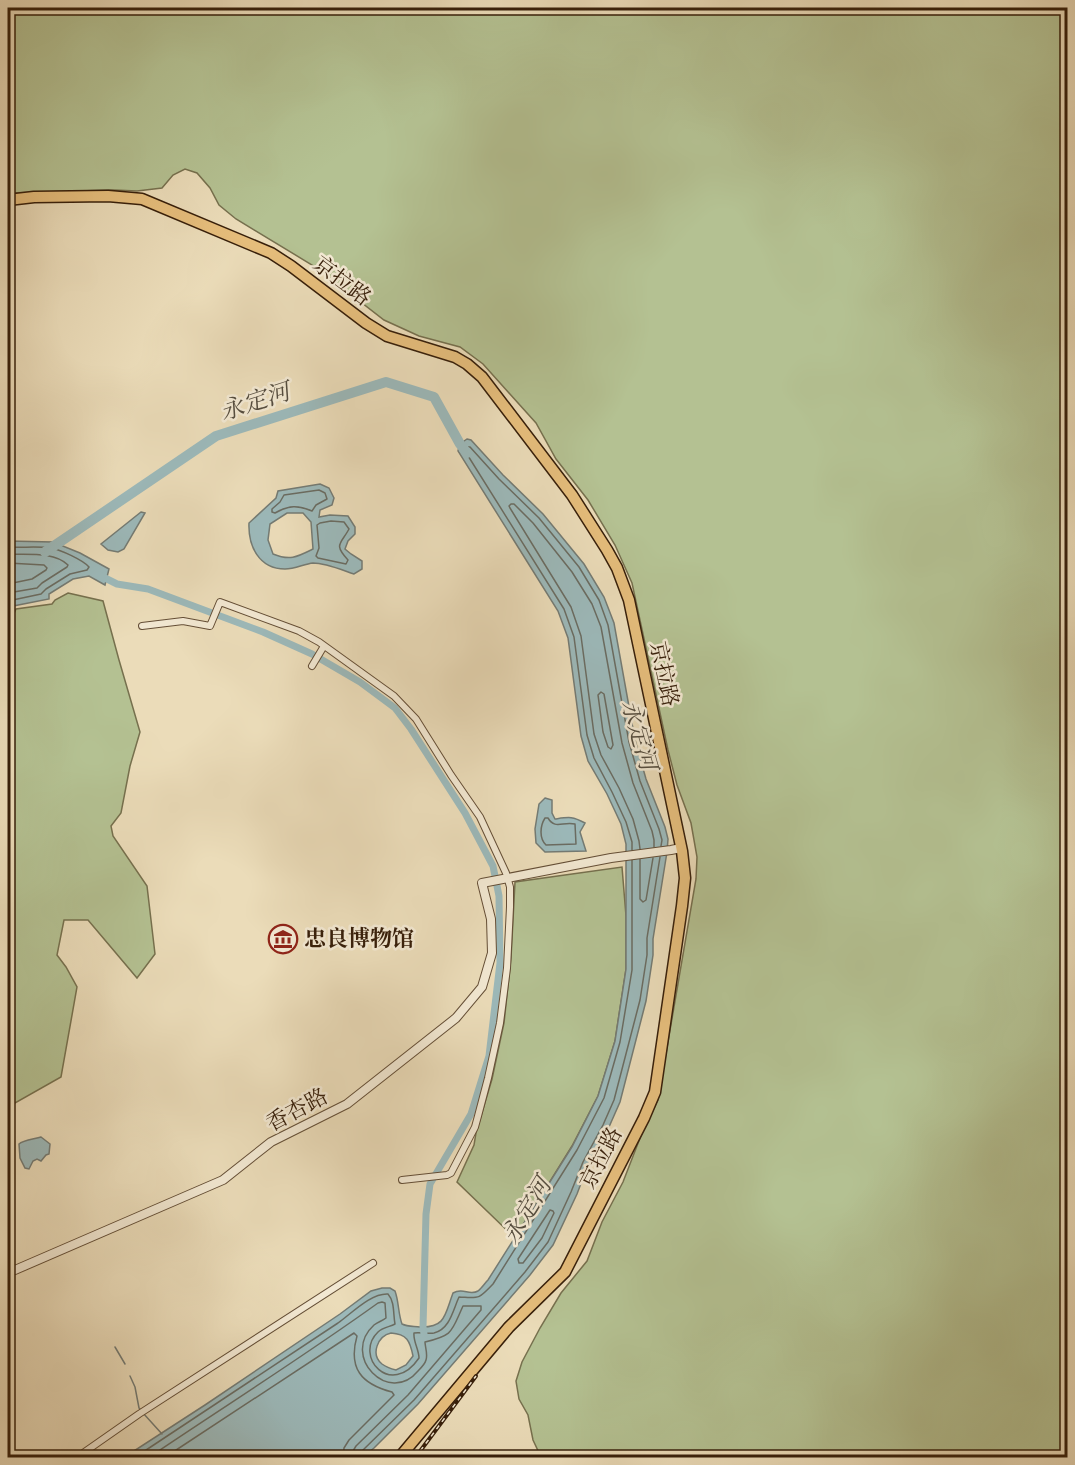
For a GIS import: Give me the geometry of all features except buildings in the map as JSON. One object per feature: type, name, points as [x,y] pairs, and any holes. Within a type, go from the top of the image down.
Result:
[{"type":"highway","name":"京拉路","points":[[8,200],[34,197],[108,196],[142,199],[270,253],[387,336],[454,357],[467,364],[482,377],[572,495],[608,550],[629,600],[676,849],[685,878],[655,1092],[565,1272],[509,1327],[399,1458]]},
{"type":"street","points":[[142,626],[183,621],[210,626],[220,602],[299,631],[394,696],[416,719],[480,817],[510,887],[507,968],[500,1023],[475,1127],[454,1169],[447,1175],[402,1180]]},
{"type":"street","points":[[312,666],[324,646]]},
{"type":"street","name":"香杏路","points":[[8,1273],[223,1180],[271,1142],[347,1104],[456,1017],[482,987],[492,953],[491,919],[482,883],[611,858],[676,849]]},
{"type":"street","points":[[75,1458],[373,1263]]},
{"type":"green space","points":[[8,8],[1067,8],[1067,1457],[541,1457],[533,1440],[528,1415],[519,1399],[516,1381],[522,1362],[540,1328],[561,1293],[587,1261],[602,1222],[623,1182],[658,1100],[696,879],[697,857],[691,823],[677,785],[668,750],[632,583],[615,545],[588,500],[556,459],[536,423],[483,364],[460,347],[419,336],[384,320],[317,268],[236,219],[219,205],[210,188],[197,173],[185,169],[173,175],[162,188],[137,191],[8,193]]},
{"type":"green space","points":[[68,593],[103,601],[140,732],[130,766],[121,813],[111,826],[113,836],[147,886],[155,954],[137,978],[88,920],[64,920],[57,955],[77,987],[61,1077],[8,1107],[8,627],[16,609],[52,604]]},
{"type":"green space","points":[[622,867],[626,916],[626,969],[615,1041],[598,1096],[572,1146],[515,1238],[457,1182],[474,1145],[504,1023],[511,958],[515,882]]},
{"type":"water","points":[[467,439],[471,440],[543,514],[584,564],[604,597],[614,623],[635,740],[646,779],[668,839],[646,1001],[620,1102],[588,1165],[553,1245],[530,1275],[418,1404],[363,1457],[123,1458],[205,1405],[371,1291],[390,1288],[395,1291],[402,1324],[406,1326],[429,1327],[440,1322],[453,1293],[457,1291],[475,1292],[488,1280],[572,1147],[598,1096],[615,1041],[626,969],[626,844],[621,824],[588,761],[581,736],[568,638],[558,611],[458,451],[460,444]],"holes":[[[391,1333],[407,1339],[413,1356],[406,1365],[396,1370],[382,1364],[378,1360],[376,1351],[379,1341]]]},
{"type":"water","points":[[320,484],[329,488],[334,498],[332,505],[320,510],[319,517],[348,516],[355,527],[355,534],[348,541],[345,549],[362,561],[362,569],[354,574],[329,565],[313,563],[285,569],[276,568],[262,561],[253,548],[249,523],[276,498],[278,491]],"holes":[[[287,513],[303,513],[311,522],[313,549],[293,557],[273,554],[268,540],[270,524]]]},
{"type":"water","points":[[141,512],[145,513],[124,549],[118,552],[108,550],[101,544]]},
{"type":"water","points":[[8,541],[53,542],[80,553],[109,569],[105,585],[89,576],[73,579],[49,594],[49,599],[8,607]]},
{"type":"water","points":[[545,798],[552,800],[552,813],[555,819],[570,818],[585,823],[580,832],[586,851],[545,852],[536,843],[535,829],[539,804]]},
{"type":"water","points":[[41,1137],[50,1144],[49,1154],[41,1161],[37,1159],[33,1161],[29,1169],[25,1168],[20,1158],[19,1144]]},
{"type":"waterway","name":"永定河","points":[[45,552],[216,436],[386,382],[434,397],[467,453]]},
{"type":"waterway","points":[[99,575],[117,584],[148,589],[263,632],[312,654],[360,682],[395,708],[411,729],[465,813],[493,866],[499,896],[500,963],[489,1056],[471,1114],[430,1184],[426,1214],[424,1334]]},
{"type":"waterway","points":[[115,1347],[125,1364]]},
{"type":"waterway","points":[[130,1376],[140,1409]]},
{"type":"waterway","points":[[143,1413],[162,1434]]},
{"type":"railway","points":[[415,1458],[476,1376]]},
{"type":"place","name":"忠良博物馆","points":[[283,939]]}]
